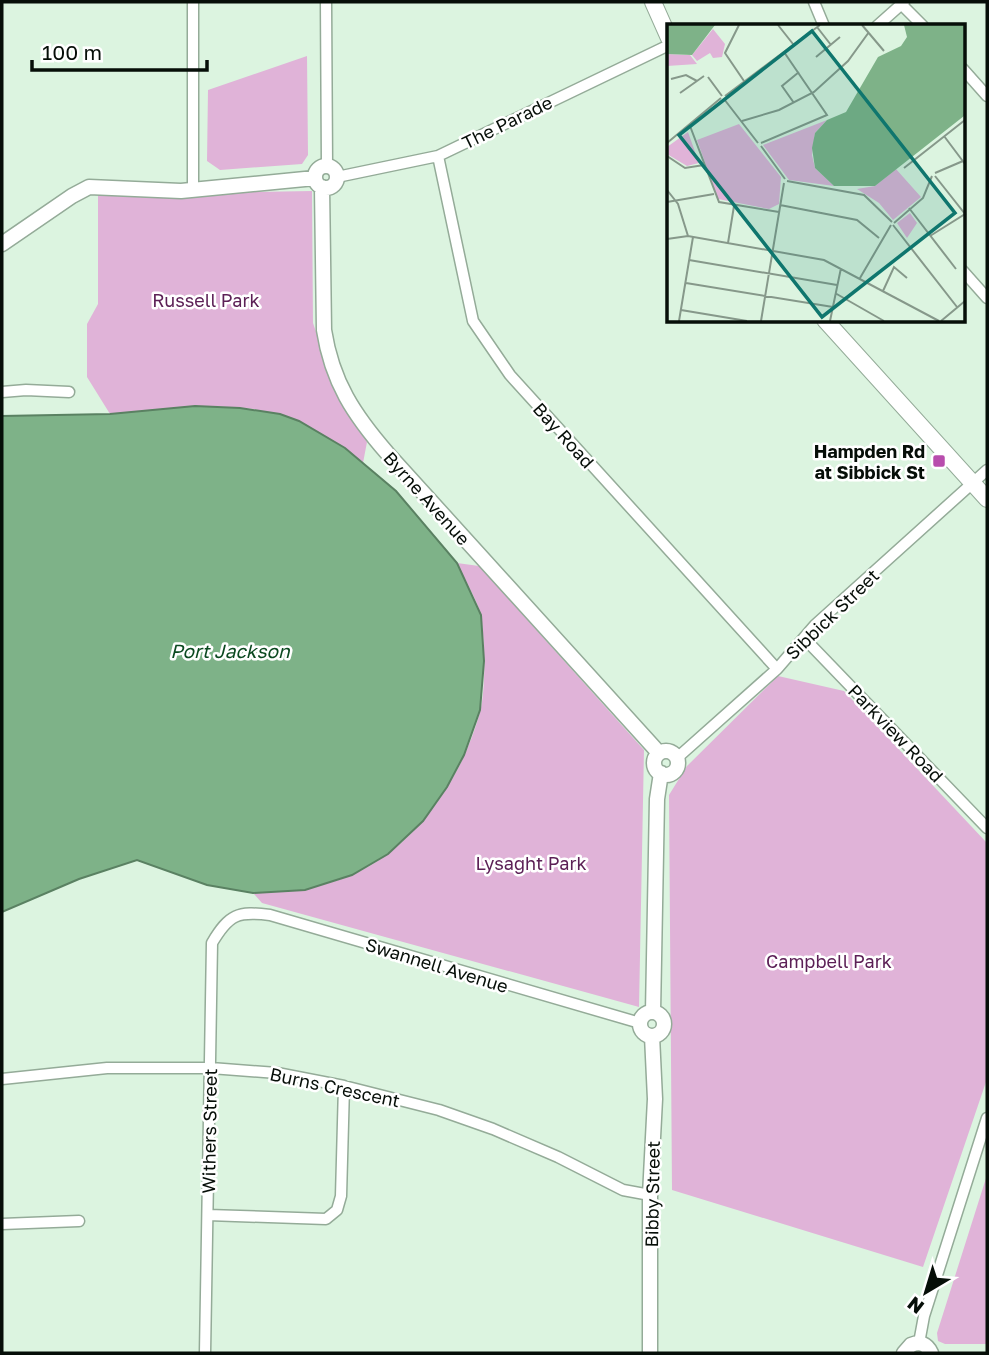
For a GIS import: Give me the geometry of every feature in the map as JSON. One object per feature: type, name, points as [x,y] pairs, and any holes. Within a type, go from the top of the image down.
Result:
[{"type":"main road","points":[[653,2],[667,34]]},
{"type":"main road","points":[[827,322],[987,499]]},
{"type":"street","points":[[193,2],[193,190]]},
{"type":"street","points":[[2,244],[89,187],[193,190],[319,182],[332,186],[326,2]]},
{"type":"street","points":[[814,2],[823,24]]},
{"type":"street","points":[[879,24],[902,3],[921,24]]},
{"type":"street","name":"The Parade","points":[[332,172],[438,156],[667,46]]},
{"type":"street","points":[[964,70],[987,96]]},
{"type":"street","name":"Bay Road","points":[[438,156],[473,321],[510,375],[777,669]]},
{"type":"street","name":"Byrne Avenue","points":[[319,182],[324,330],[330,360],[351,409],[388,454],[659,753]]},
{"type":"street","points":[[964,272],[987,298]]},
{"type":"street","points":[[2,392],[69,392]]},
{"type":"street","name":"Sibbick Street","points":[[677,758],[777,669],[815,625],[987,470]]},
{"type":"street","name":"Parkview Road","points":[[804,638],[987,828]]},
{"type":"street","points":[[653,1012],[657,799],[661,774],[654,764],[659,753],[669,751],[677,758],[676,770],[661,774]]},
{"type":"street","name":"Swannell Avenue","points":[[234,916],[248,913],[270,915],[640,1023]]},
{"type":"street","name":"Withers Street","points":[[205,1353],[212,943],[222,926],[234,916]]},
{"type":"street","points":[[653,1012],[659,1014],[664,1024],[662,1031],[652,1036],[645,1034],[640,1023],[644,1015],[653,1012]]},
{"type":"street","name":"Bibby Street","points":[[650,1353],[650,1195],[655,1099],[652,1036]]},
{"type":"street","name":"Burns Crescent","points":[[2,1079],[107,1068],[211,1068],[277,1073],[344,1086],[439,1110],[493,1129],[558,1157],[623,1190],[650,1195]]},
{"type":"street","points":[[208,1215],[326,1219],[337,1210],[341,1196],[344,1086]]},
{"type":"street","points":[[919,1343],[924,1316],[985,1132],[987,1118]]},
{"type":"street","points":[[2,1224],[79,1221]]},
{"type":"street","points":[[904,1353],[911,1345],[919,1343],[927,1346],[931,1353]]},
{"type":"green space","points":[[307,56],[308,155],[302,164],[220,170],[207,161],[208,90]]},
{"type":"green space","name":"Russell Park","points":[[312,191],[313,323],[336,392],[367,442],[363,463],[345,448],[299,421],[254,409],[212,406],[110,414],[87,377],[87,324],[98,304],[98,195]]},
{"type":"green space","name":"Lysaght Park","points":[[457,563],[479,566],[644,750],[639,1007],[262,903],[253,893],[316,886],[352,875],[375,863],[416,829],[448,785],[472,737],[482,703],[484,678],[481,616]]},
{"type":"green space","name":"Campbell Park","points":[[778,676],[844,691],[987,843],[987,1079],[923,1267],[672,1190],[669,795],[687,766]]},
{"type":"green space","points":[[987,1175],[987,1344],[945,1344],[938,1341],[937,1333]]},
{"type":"water","name":"Port Jackson","points":[[195,406],[240,408],[280,414],[299,421],[345,448],[396,491],[457,563],[481,615],[484,661],[480,710],[464,755],[447,787],[423,821],[388,854],[352,875],[305,890],[253,893],[207,885],[137,860],[79,879],[2,912],[2,416],[110,414]]},
{"type":"place","name":"Hampden Rd at Sibbick St","points":[[939,461]]}]
